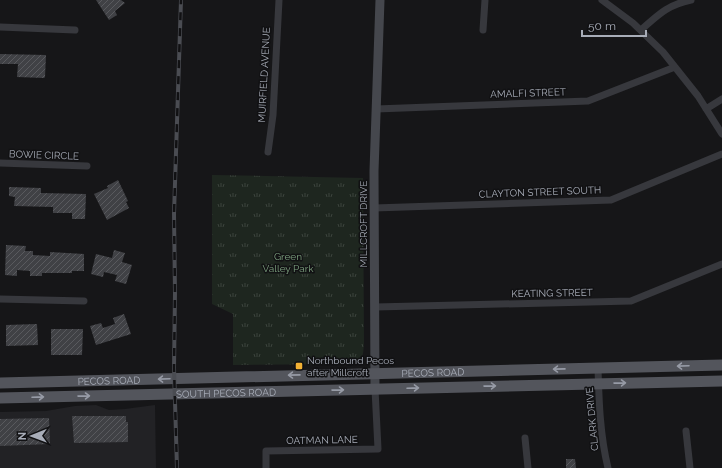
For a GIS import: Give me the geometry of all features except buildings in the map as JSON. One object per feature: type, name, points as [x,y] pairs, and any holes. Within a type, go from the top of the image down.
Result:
[{"type":"main road","name":"PECOS ROAD","points":[[0,383],[722,365]]},
{"type":"main road","name":"PECOS ROAD","points":[[451,387],[722,381]]},
{"type":"main road","name":"SOUTH PECOS ROAD","points":[[0,398],[451,387]]},
{"type":"street","name":"MUIRFIELD AVENUE","points":[[268,152],[273,116],[279,0]]},
{"type":"street","name":"MILLCROFT DRIVE","points":[[378,449],[375,389],[374,208],[380,0]]},
{"type":"street","points":[[483,30],[485,0]]},
{"type":"street","points":[[602,0],[633,23],[663,52],[698,96],[722,134]]},
{"type":"street","points":[[641,30],[664,10],[678,2],[691,0]]},
{"type":"street","points":[[0,27],[76,30]]},
{"type":"street","name":"AMALFI STREET","points":[[376,109],[588,101],[675,67]]},
{"type":"street","points":[[706,109],[722,99]]},
{"type":"street","name":"CLAYTON STREET SOUTH","points":[[374,208],[611,200],[722,154]]},
{"type":"street","name":"BOWIE CIRCLE","points":[[0,163],[87,166]]},
{"type":"street","name":"KEATING STREET","points":[[375,307],[631,301],[722,264]]},
{"type":"street","points":[[0,299],[84,301]]},
{"type":"street","name":"CLARK DRIVE","points":[[598,368],[601,431],[608,468]]},
{"type":"street","points":[[686,431],[690,468]]},
{"type":"street","points":[[525,438],[528,468]]},
{"type":"street","name":"OATMAN LANE","points":[[266,468],[266,451],[378,449]]},
{"type":"shaded area","points":[[96,405],[109,410],[155,405],[156,468],[0,468],[0,412],[46,411],[75,406]]},
{"type":"green space","name":"Green Valley Park","points":[[212,175],[363,178],[364,343],[360,360],[354,364],[233,365],[233,314],[212,304]]},
{"type":"railway","points":[[177,468],[174,368],[174,214],[181,0]]},
{"type":"place","name":"Northbound Pecos after Millcroft","points":[[299,366]]}]
